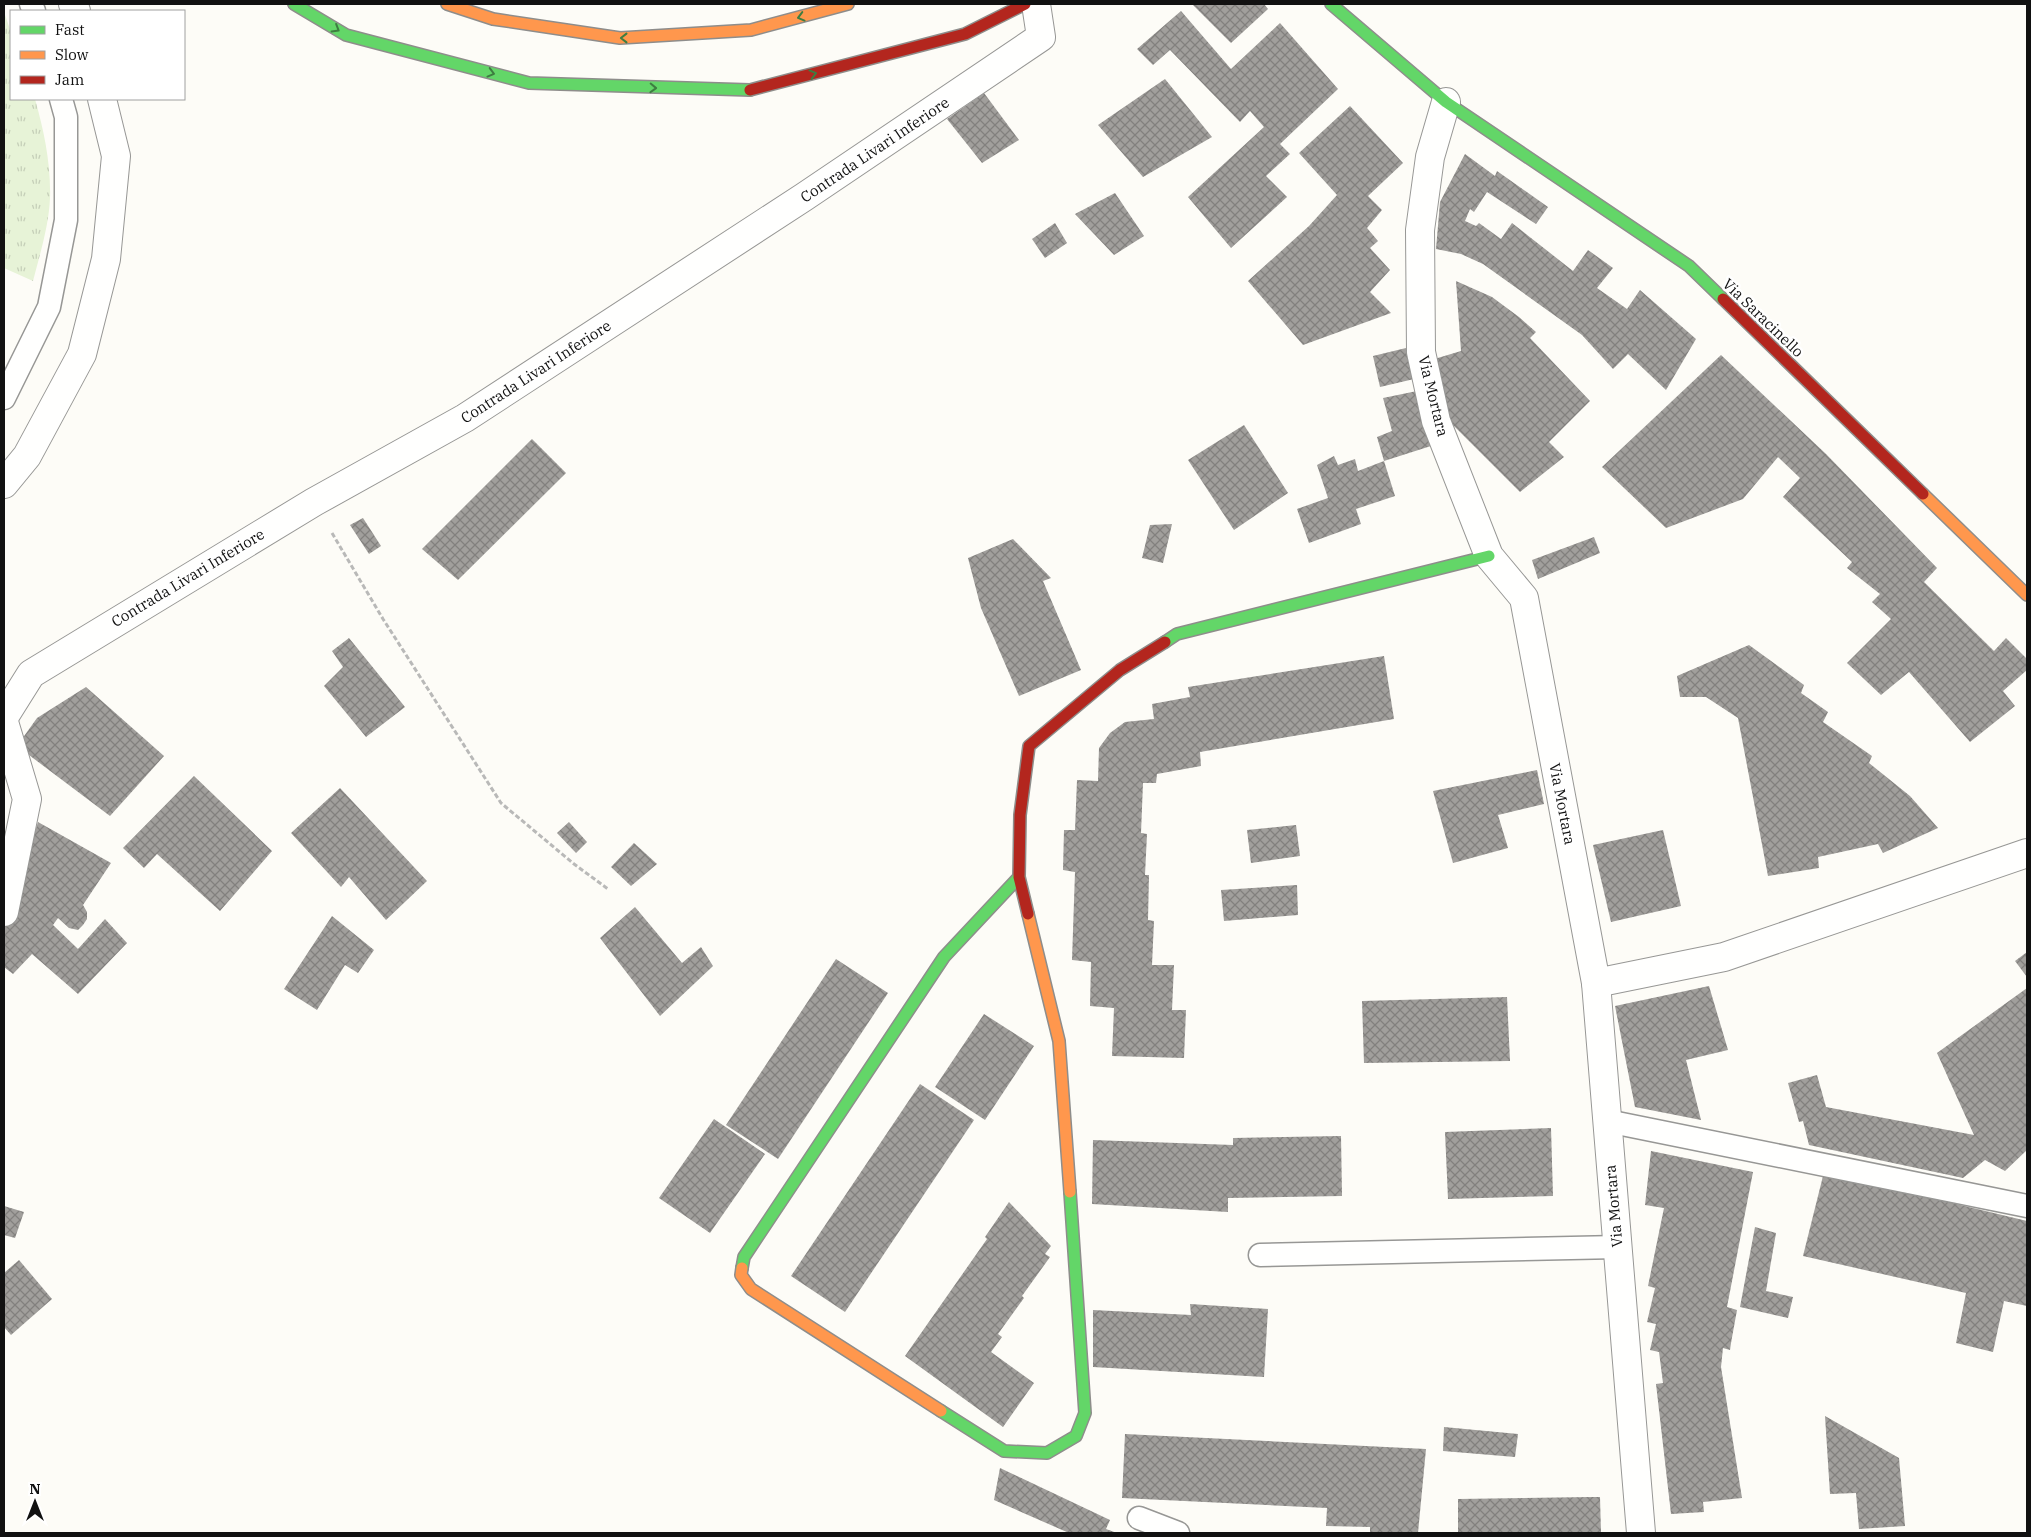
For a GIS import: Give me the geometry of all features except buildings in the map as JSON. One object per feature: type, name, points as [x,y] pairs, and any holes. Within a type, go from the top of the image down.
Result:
[{"type":"main road","points":[[294,4],[346,35],[529,83],[746,91],[965,34],[1025,4]]},
{"type":"main road","points":[[447,4],[492,20],[620,38],[751,30],[848,4]]},
{"type":"main road","name":"Via Saracinello","points":[[1331,4],[1446,102],[1689,266],[2027,595]]},
{"type":"main road","points":[[1019,877],[944,957],[744,1257],[742,1275],[751,1289],[1004,1451],[1047,1453],[1076,1436],[1085,1413],[1059,1041],[1019,877],[1020,816],[1029,746],[1120,670],[1177,634],[1489,556]]},
{"type":"street","name":"Contrada Livari Inferiore","points":[[4,717],[31,674],[314,502],[465,418],[804,197],[1041,37],[1036,4]]},
{"type":"street","points":[[4,484],[27,456],[82,354],[106,259],[116,156],[102,100]]},
{"type":"street","name":"Via Mortara","points":[[1446,102],[1430,156],[1420,230],[1421,352],[1436,421],[1489,556],[1524,598],[1596,983],[1641,1533]]},
{"type":"street","points":[[4,722],[27,798],[4,912]]},
{"type":"street","points":[[1596,983],[1724,957],[2027,853]]},
{"type":"lane","points":[[4,398],[49,306],[55,278],[66,220],[66,116],[61,100]]},
{"type":"lane","points":[[1607,1121],[2027,1206]]},
{"type":"lane","points":[[1260,1255],[1618,1247]]},
{"type":"lane","points":[[1138,1518],[1178,1533]]},
{"type":"path","points":[[314,502],[383,619],[501,803],[574,864],[608,889]]},
{"type":"green space","points":[[4,12],[10,29],[10,100],[35,100],[48,160],[50,198],[44,240],[33,281],[4,268]]},
{"type":"traffic: fast","points":[[294,4],[346,35],[529,83],[750,90]]},
{"type":"traffic: fast","points":[[1331,4],[1446,102],[1689,266],[1723,299]]},
{"type":"traffic: fast","points":[[1165,642],[1177,634],[1489,556]]},
{"type":"traffic: fast","points":[[742,1268],[744,1257],[944,957],[1019,877]]},
{"type":"traffic: fast","points":[[941,1411],[1004,1451],[1047,1453],[1076,1436],[1085,1413],[1070,1192]]},
{"type":"traffic: slow","points":[[447,4],[493,19],[620,38],[751,30],[848,4]]},
{"type":"traffic: slow","points":[[1923,494],[2027,595]]},
{"type":"traffic: slow","points":[[1028,914],[1059,1041],[1070,1192]]},
{"type":"traffic: slow","points":[[742,1268],[741,1275],[751,1289],[941,1411]]},
{"type":"traffic: jam","points":[[750,90],[965,34],[1025,4]]},
{"type":"traffic: jam","points":[[1723,299],[1923,494]]},
{"type":"traffic: jam","points":[[1028,914],[1019,877],[1020,815],[1029,746],[1120,670],[1165,642]]}]
